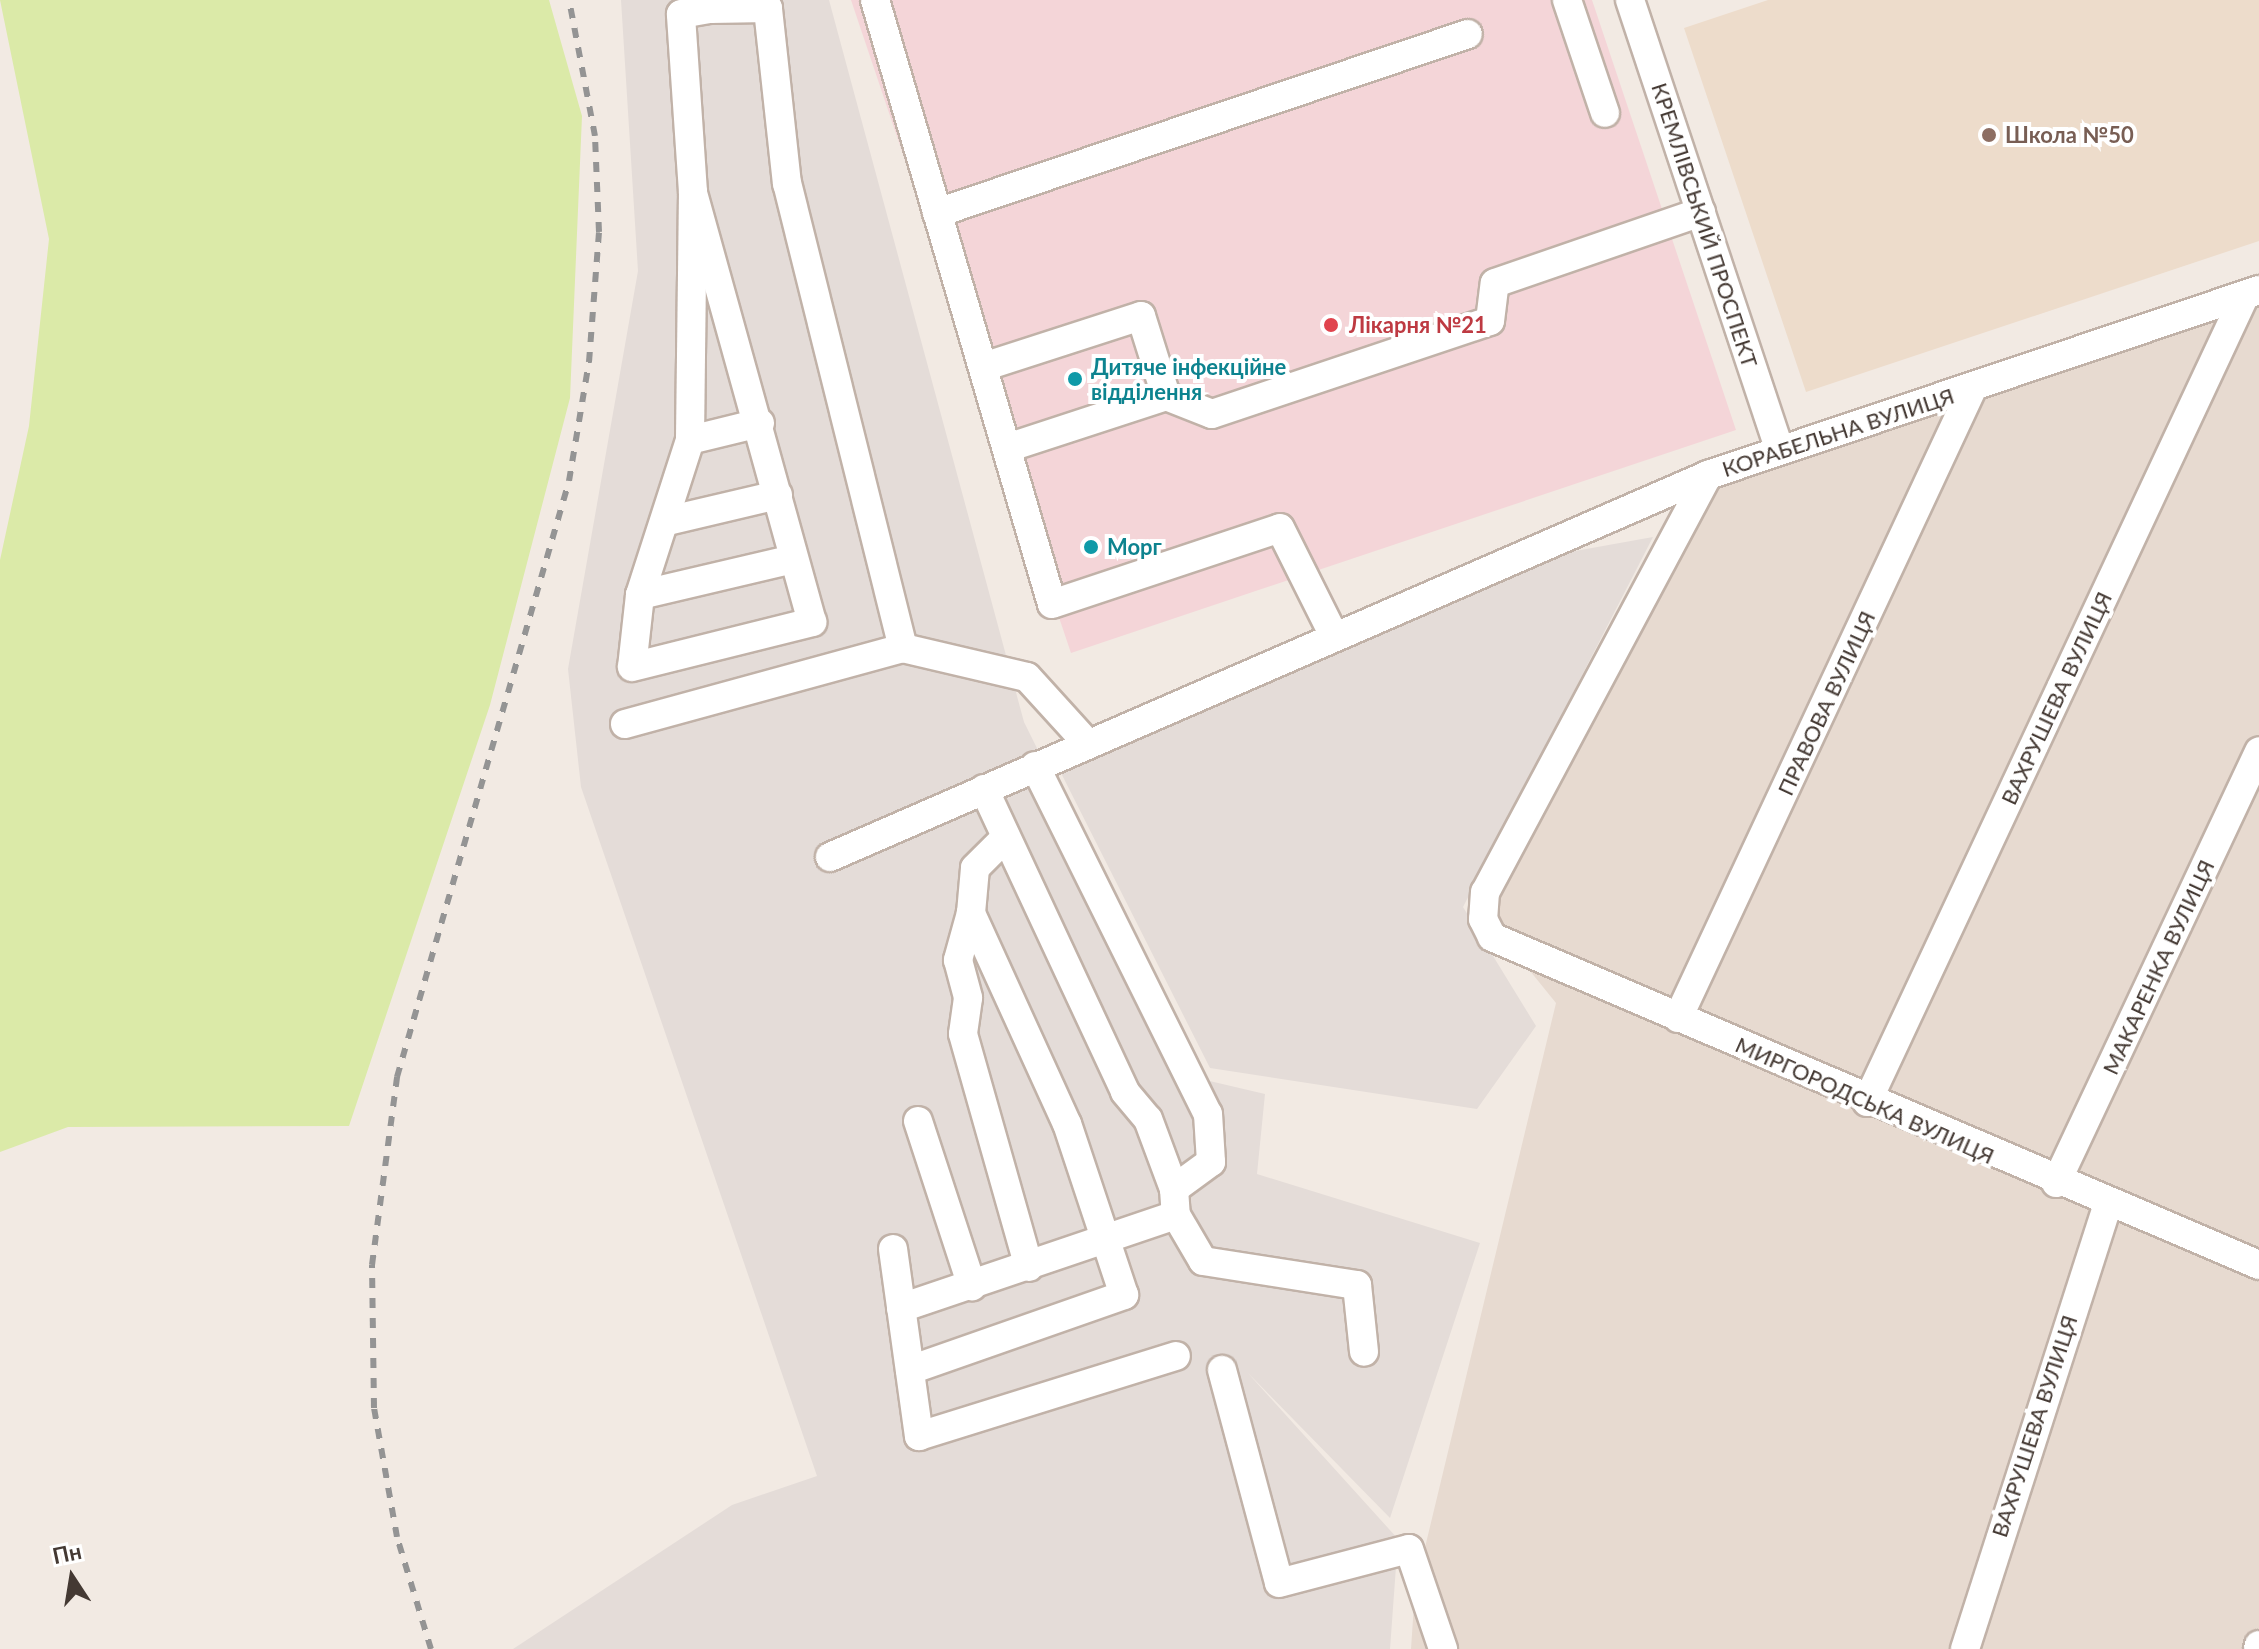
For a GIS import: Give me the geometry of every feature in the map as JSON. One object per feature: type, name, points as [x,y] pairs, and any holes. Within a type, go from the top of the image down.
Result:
[{"type":"street","points":[[875,0],[1052,604],[1280,528],[1334,636]]},
{"type":"street","points":[[1567,0],[1605,113]]},
{"type":"street","name":"КРЕМЛІВСЬКИЙ ПРОСПЕКТ","points":[[1630,0],[1780,450]]},
{"type":"street","points":[[693,192],[760,423],[812,622],[632,667],[640,595],[667,521],[690,440],[693,192],[681,14],[710,4],[768,8],[787,184],[903,648]]},
{"type":"street","points":[[937,213],[1468,34]]},
{"type":"street","points":[[1007,448],[1166,396],[1212,414],[1490,321],[1495,283],[1701,212]]},
{"type":"street","name":"КОРАБЕЛЬНА ВУЛИЦЯ","points":[[1483,919],[1485,892],[1708,475],[2252,292]]},
{"type":"street","name":"ВАХРУШЕВА ВУЛИЦЯ","points":[[1867,1102],[2252,292]]},
{"type":"street","points":[[983,367],[1141,316],[1166,396]]},
{"type":"street","name":"ПРАВОВА ВУЛИЦЯ","points":[[1678,1018],[1973,387]]},
{"type":"street","points":[[690,440],[760,423]]},
{"type":"street","points":[[830,857],[1708,475]]},
{"type":"street","points":[[667,521],[778,495]]},
{"type":"street","points":[[640,595],[794,559]]},
{"type":"street","points":[[625,724],[903,648],[1027,677],[1051,696],[1087,743]]},
{"type":"street","name":"МАКАРЕНКА ВУЛИЦЯ","points":[[2056,1183],[2259,751]]},
{"type":"street","points":[[901,1308],[1105,1240],[1175,1202],[1211,1162],[1208,1114],[1176,1062],[1035,766]]},
{"type":"street","points":[[984,789],[1125,1092],[1148,1119],[1175,1202],[1203,1261],[1357,1285],[1364,1352]]},
{"type":"street","points":[[1005,838],[975,868],[971,913],[958,960],[968,998],[963,1034],[1029,1267]]},
{"type":"street","points":[[910,1370],[1124,1295],[1067,1124],[971,913]]},
{"type":"street","name":"МИРГОРОДСЬКА ВУЛИЦЯ","points":[[1483,919],[1492,937],[1867,1102],[2108,1204],[2256,1256]]},
{"type":"street","points":[[918,1121],[972,1286]]},
{"type":"street","name":"ВАХРУШЕВА ВУЛИЦЯ","points":[[1965,1649],[2108,1204]]},
{"type":"street","points":[[893,1249],[919,1436],[1176,1356]]},
{"type":"street","points":[[1222,1370],[1279,1583],[1409,1549],[1443,1649]]},
{"type":"shaded area","points":[[621,0],[829,0],[1024,722],[1201,1079],[1265,1094],[1257,1174],[1480,1243],[1390,1518],[1247,1372],[1398,1539],[1390,1649],[513,1649],[732,1505],[817,1476],[581,787],[568,669],[638,271]]},
{"type":"shaded area","name":"Лікарня №21","points":[[851,0],[1592,0],[1736,430],[1071,653]]},
{"type":"shaded area","name":"Школа №50","points":[[1768,0],[2259,0],[2259,241],[1806,392],[1684,28]]},
{"type":"shaded area","points":[[2259,299],[2259,1649],[1411,1649],[1415,1589],[1556,1003],[1479,908],[1712,481]]},
{"type":"shaded area","points":[[1653,537],[1463,907],[1536,1026],[1477,1109],[1210,1068],[1060,771],[1564,553]]},
{"type":"green space","points":[[0,0],[549,0],[582,116],[570,398],[490,705],[349,1126],[68,1127],[0,1152],[0,560],[29,426],[49,239]]},
{"type":"railway","points":[[431,1649],[397,1537],[374,1408],[372,1265],[397,1077],[569,481],[589,362],[599,232],[595,136],[569,0]]},
{"type":"place","name":"Школа №50","points":[[1989,135]]},
{"type":"place","name":"Лікарня №21","points":[[1331,325]]},
{"type":"place","name":"Дитяче інфекційне відділення","points":[[1075,379]]},
{"type":"place","name":"Морг","points":[[1091,547]]}]
